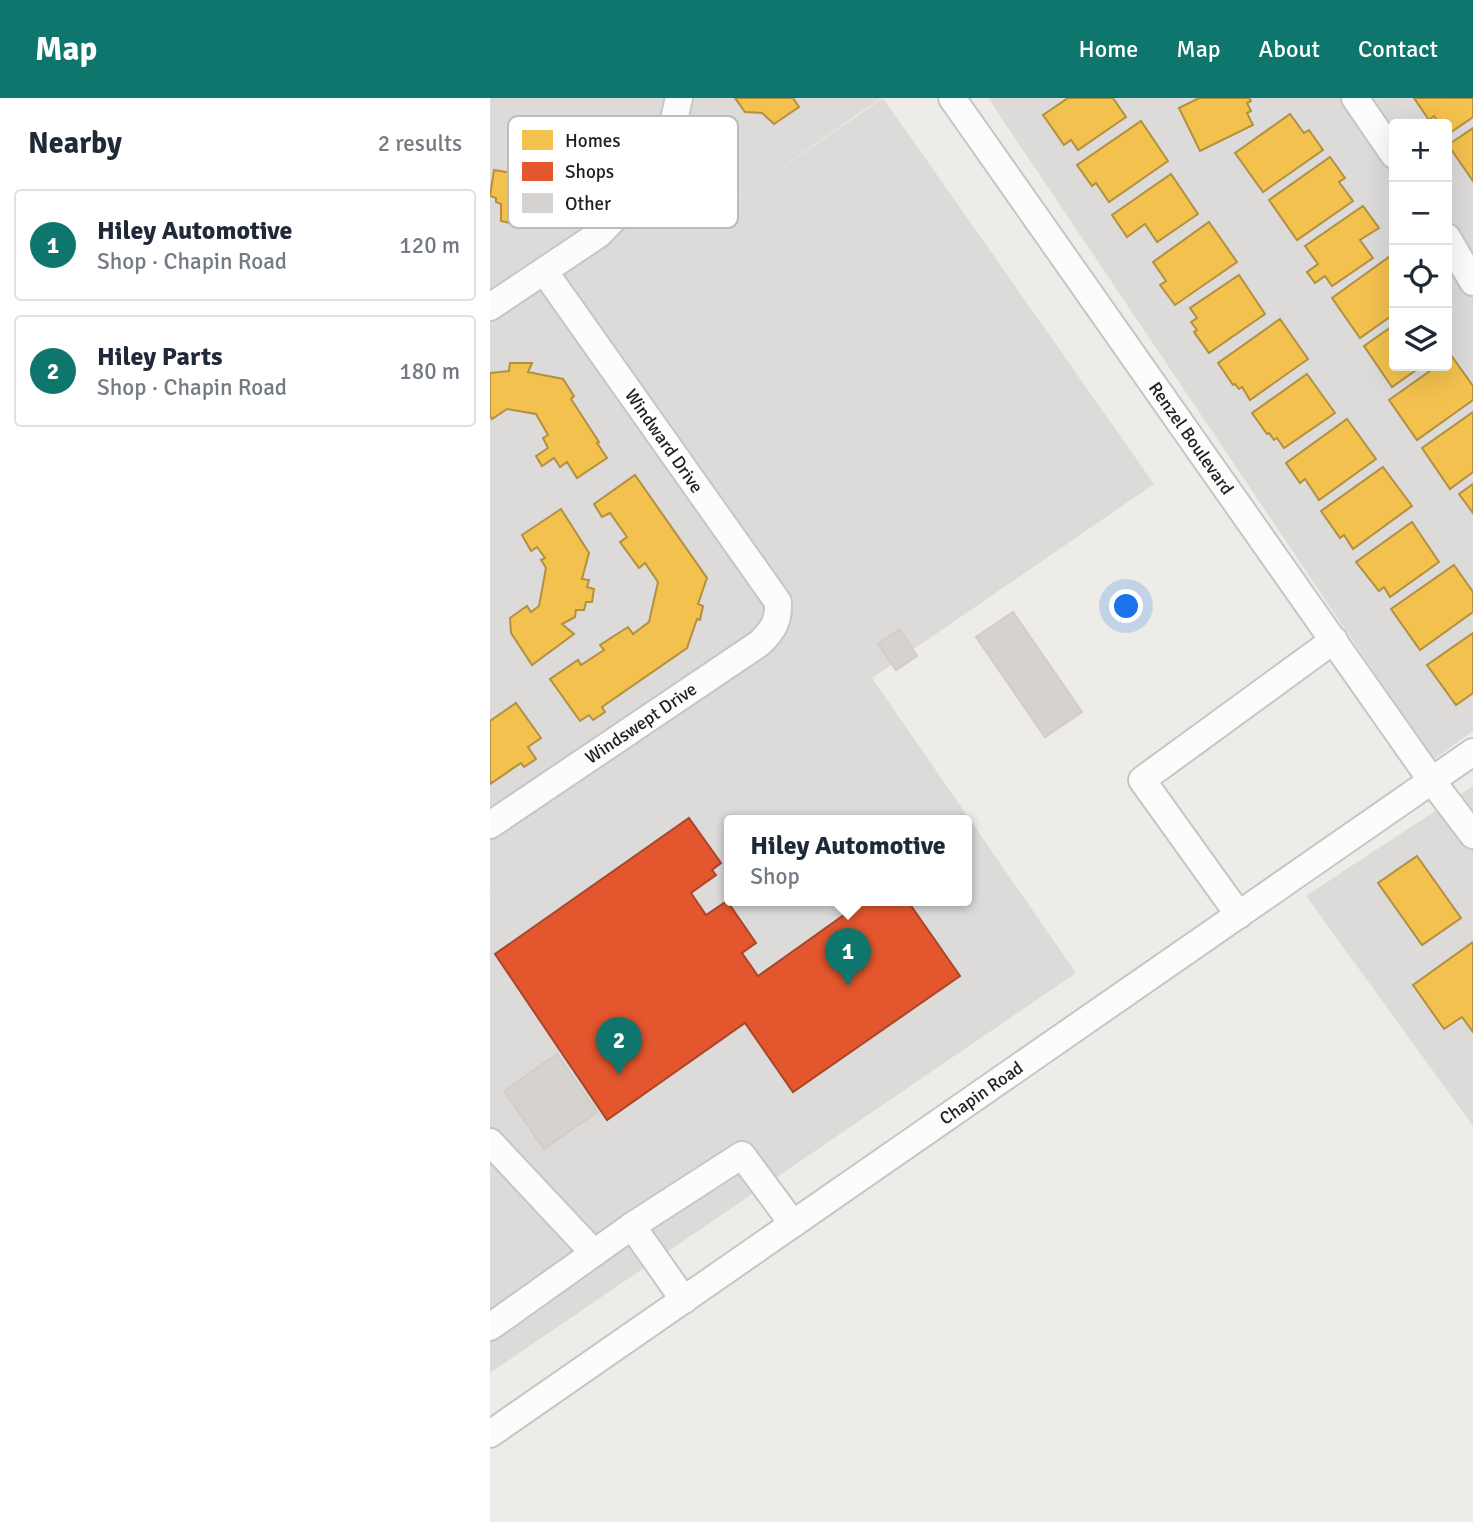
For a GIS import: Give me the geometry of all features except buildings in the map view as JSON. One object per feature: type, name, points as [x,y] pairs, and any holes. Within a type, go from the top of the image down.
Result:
[{"type":"street","points":[[675,116],[679,98]]},
{"type":"street","name":"Renzel Boulevard","points":[[952,98],[1432,781],[1473,835]]},
{"type":"street","points":[[1355,98],[1389,148]]},
{"type":"street","points":[[490,307],[605,228]]},
{"type":"street","points":[[1452,245],[1473,282]]},
{"type":"street","name":"Windward Drive","points":[[544,271],[778,603],[778,612]]},
{"type":"street","name":"Windswept Drive","points":[[490,825],[760,643],[774,630],[778,612]]},
{"type":"street","points":[[1239,915],[1142,780],[1334,640]]},
{"type":"street","name":"Chapin Road","points":[[490,1434],[1473,752]]},
{"type":"street","points":[[490,1142],[594,1253]]},
{"type":"street","points":[[490,1326],[632,1226],[742,1155],[793,1224]]},
{"type":"street","points":[[632,1226],[684,1300]]},
{"type":"shaded area","points":[[490,98],[881,98],[738,198],[738,116],[508,116],[508,228],[694,228],[601,293],[847,643],[490,893]]},
{"type":"shaded area","points":[[883,98],[1154,484],[872,678],[967,815],[724,815],[724,906],[972,906],[972,823],[1076,973],[490,1373],[490,893],[847,643],[600,293],[694,228],[738,228],[738,198]]},
{"type":"shaded area","points":[[988,98],[1473,98],[1473,731],[1433,760]]},
{"type":"shaded area","points":[[1473,786],[1473,1126],[1306,896]]},
{"type":"place","name":"Hiley Automotive","points":[[848,986]]},
{"type":"place","name":"Hiley Parts","points":[[619,1075]]}]
